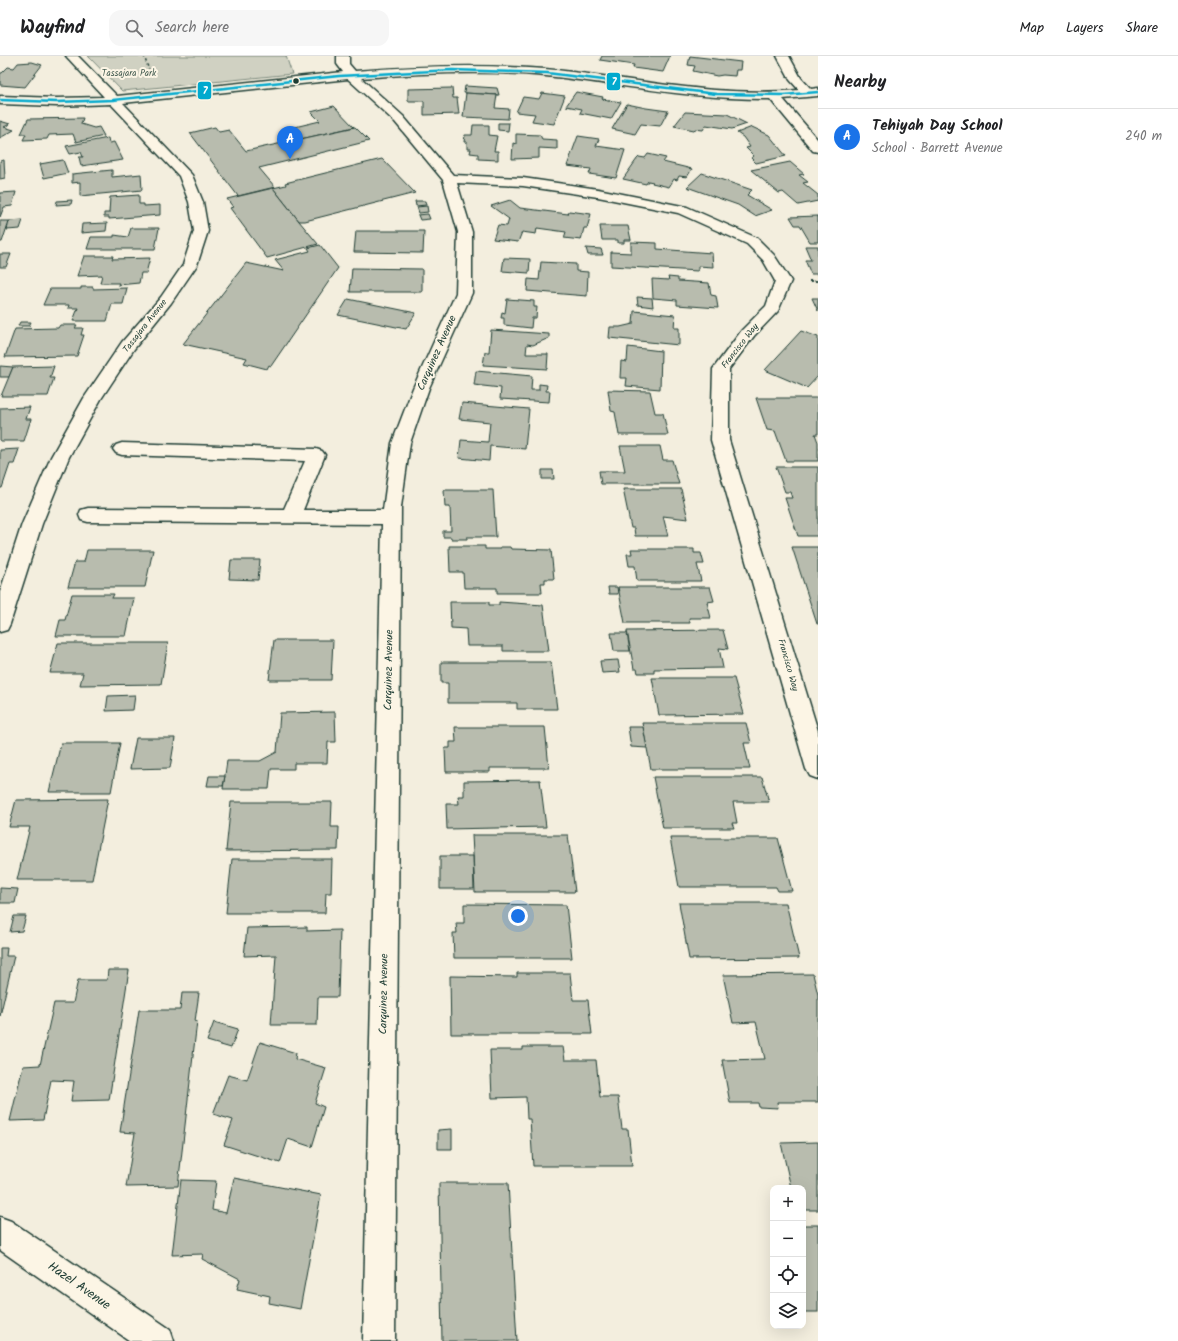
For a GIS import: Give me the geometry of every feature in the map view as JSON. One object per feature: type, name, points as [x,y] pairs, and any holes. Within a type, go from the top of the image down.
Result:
[{"type":"street","name":"Tassajara Avenue","points":[[0,624],[32,524],[60,457],[93,398],[128,346],[166,300],[190,265],[201,231],[196,202],[185,175],[72,56]]},
{"type":"street","name":"Carquinez Avenue","points":[[343,56],[343,64],[352,76],[399,119],[448,179],[465,232],[464,293],[421,388],[402,443],[392,517],[379,1341]]},
{"type":"street","points":[[783,56],[796,80],[813,93]]},
{"type":"street","points":[[0,100],[33,102],[114,100],[352,76],[451,70],[545,73],[712,94],[775,96],[813,93]]},
{"type":"street","points":[[775,96],[818,148]]},
{"type":"street","name":"Francisco Way","points":[[448,179],[523,182],[598,193],[682,210],[752,241],[770,258],[783,281],[773,308],[748,333],[721,369],[720,440],[818,769]]},
{"type":"street","points":[[122,450],[316,455],[291,516]]},
{"type":"street","points":[[88,515],[392,517]]},
{"type":"street","name":"Hazel Avenue","points":[[0,1232],[158,1341]]},
{"type":"green space","name":"Tassajara Park","points":[[88,56],[286,56],[292,74],[122,91]]},
{"type":"building","points":[[602,56],[670,56],[663,72],[633,68],[634,65],[600,60]]},
{"type":"building","points":[[690,56],[741,62],[740,70],[736,70],[735,76],[717,76],[693,71],[695,66],[688,65]]},
{"type":"building","points":[[32,62],[42,65],[25,87],[0,85],[0,73],[8,67],[14,68],[18,63]]},
{"type":"building","points":[[465,86],[497,88],[499,95],[464,93]]},
{"type":"building","points":[[452,88],[453,98],[457,98],[459,114],[424,115],[424,101],[408,101],[408,89]]},
{"type":"building","points":[[576,92],[621,102],[611,119],[580,113],[582,109],[566,106]]},
{"type":"building","points":[[466,93],[497,95],[495,108],[509,109],[508,119],[463,117]]},
{"type":"building","points":[[542,93],[565,96],[554,124],[532,121],[535,114],[516,112],[523,97],[539,99]]},
{"type":"building","points":[[627,104],[668,111],[660,126],[641,124],[635,134],[612,129]]},
{"type":"building","points":[[334,106],[354,127],[292,141],[282,130],[320,121],[311,112]]},
{"type":"building","points":[[685,112],[727,114],[747,124],[732,129],[706,125],[703,130],[694,130],[674,126]]},
{"type":"building","points":[[83,118],[81,124],[94,128],[99,127],[104,136],[76,142],[73,134],[49,135],[47,139],[23,140],[26,134],[21,134],[28,119]]},
{"type":"building","points":[[0,121],[10,124],[4,127],[14,130],[0,138]]},
{"type":"building","points":[[498,123],[509,123],[508,131],[498,130]]},
{"type":"building","points":[[473,125],[489,125],[489,135],[497,136],[494,151],[498,151],[498,160],[478,159],[478,154],[470,153],[471,149],[467,149],[467,142],[464,142],[465,135],[472,135]]},
{"type":"building","points":[[215,127],[219,132],[229,130],[246,151],[355,127],[369,141],[259,168],[275,187],[238,196],[190,133]]},
{"type":"building","points":[[752,127],[769,135],[786,156],[756,163],[751,158],[754,156],[746,148],[750,147],[743,137],[737,133]]},
{"type":"building","points":[[516,134],[540,135],[542,139],[557,140],[557,149],[539,148],[539,158],[512,159],[513,143],[516,144]]},
{"type":"building","points":[[578,136],[599,139],[596,146],[625,150],[616,178],[589,174],[591,169],[567,166]]},
{"type":"building","points":[[108,138],[109,143],[114,142],[123,160],[81,166],[79,157],[83,157],[81,152],[70,154],[66,146]]},
{"type":"building","points":[[648,154],[666,158],[663,162],[692,169],[687,177],[679,176],[677,180],[674,179],[669,187],[648,181],[646,184],[623,179],[639,157],[645,158]]},
{"type":"building","points":[[382,159],[415,193],[305,221],[299,221],[273,188],[286,185],[285,183]]},
{"type":"building","points":[[4,160],[5,178],[0,179],[0,161]]},
{"type":"building","points":[[63,160],[68,173],[44,178],[40,164]]},
{"type":"building","points":[[790,162],[804,174],[799,175],[808,182],[803,183],[818,195],[818,201],[798,205],[783,192],[779,193],[751,170]]},
{"type":"building","points":[[112,170],[112,177],[141,174],[142,190],[80,196],[80,182],[72,183],[72,174]]},
{"type":"building","points":[[702,173],[752,190],[747,195],[772,210],[755,216],[738,205],[687,187]]},
{"type":"building","points":[[273,188],[318,244],[267,258],[230,208],[233,207],[227,199]]},
{"type":"building","points":[[16,192],[12,206],[4,207],[0,217],[0,193]]},
{"type":"building","points":[[139,195],[139,204],[144,204],[144,206],[160,205],[160,215],[109,219],[109,217],[104,217],[104,213],[109,213],[110,197]]},
{"type":"building","points":[[72,200],[71,204],[56,205],[57,201]]},
{"type":"building","points":[[510,200],[520,208],[568,214],[569,211],[591,214],[587,228],[584,228],[581,240],[564,238],[566,232],[537,228],[536,234],[522,232],[518,242],[493,239],[498,225],[507,226],[509,219],[491,206]]},
{"type":"building","points":[[415,201],[425,201],[426,205],[416,206]]},
{"type":"building","points":[[427,206],[428,212],[419,213],[417,207]]},
{"type":"building","points":[[428,214],[430,219],[420,220],[418,215]]},
{"type":"building","points":[[818,216],[818,242],[810,242],[800,225],[795,225],[790,217]]},
{"type":"building","points":[[23,220],[20,229],[7,230],[9,221]]},
{"type":"building","points":[[0,221],[9,221],[2,242],[0,242]]},
{"type":"building","points":[[107,223],[106,231],[81,233],[82,224]]},
{"type":"building","points":[[600,226],[628,226],[631,240],[624,240],[624,243],[618,243],[618,240],[602,240]]},
{"type":"building","points":[[131,228],[159,228],[155,249],[87,249],[91,237],[114,237],[114,235],[128,237]]},
{"type":"building","points":[[356,231],[424,231],[423,253],[354,252]]},
{"type":"building","points":[[631,242],[657,243],[657,249],[712,253],[713,267],[698,266],[698,271],[611,266],[611,252],[631,253]]},
{"type":"building","points":[[320,245],[338,268],[271,366],[269,365],[267,369],[244,363],[247,358],[183,344],[246,263],[284,271],[275,260],[310,251],[308,248]]},
{"type":"building","points":[[805,246],[818,246],[818,274],[811,274],[805,260],[811,260]]},
{"type":"building","points":[[586,248],[601,249],[603,255],[588,255]]},
{"type":"building","points":[[0,254],[11,254],[6,267],[0,267]]},
{"type":"building","points":[[84,256],[113,256],[112,259],[150,258],[146,273],[141,273],[139,283],[118,285],[119,283],[100,283],[102,275],[77,276]]},
{"type":"building","points":[[504,258],[530,259],[529,273],[502,271]]},
{"type":"building","points":[[541,262],[576,264],[576,271],[588,272],[587,296],[527,291],[528,279],[539,280]]},
{"type":"building","points":[[352,268],[422,269],[422,292],[350,292]]},
{"type":"building","points":[[668,277],[678,278],[678,281],[709,283],[711,295],[716,296],[718,308],[677,305],[677,300],[653,298],[652,279],[669,280]]},
{"type":"building","points":[[81,287],[93,287],[93,289],[127,288],[123,304],[112,304],[107,321],[73,321],[78,308],[68,308],[69,305],[43,305],[50,289],[81,289]]},
{"type":"building","points":[[637,297],[652,298],[653,307],[638,305]]},
{"type":"building","points":[[812,298],[818,298],[818,311]]},
{"type":"building","points":[[348,299],[416,313],[406,329],[338,315]]},
{"type":"building","points":[[507,299],[534,301],[534,307],[537,307],[536,318],[532,318],[531,328],[504,325],[504,318],[501,318],[502,312],[505,313]]},
{"type":"building","points":[[634,311],[675,315],[674,328],[679,328],[679,345],[609,338],[610,327],[620,327],[633,324]]},
{"type":"building","points":[[20,322],[31,322],[29,326],[18,326]]},
{"type":"building","points":[[60,325],[77,325],[75,328],[83,328],[81,335],[84,335],[77,356],[5,357],[15,329],[58,328]]},
{"type":"building","points":[[491,330],[549,334],[549,338],[533,345],[527,344],[526,354],[548,354],[547,369],[483,365],[485,352],[489,352]]},
{"type":"building","points":[[801,331],[818,337],[818,376],[807,388],[765,370]]},
{"type":"building","points":[[628,347],[661,351],[660,389],[626,386],[627,378],[620,378],[621,361],[627,362]]},
{"type":"building","points":[[0,366],[13,367],[9,377],[0,377]]},
{"type":"building","points":[[54,366],[50,378],[54,378],[48,396],[1,396],[13,367]]},
{"type":"building","points":[[476,371],[532,376],[531,390],[539,390],[539,384],[547,385],[546,391],[550,391],[549,402],[500,399],[501,388],[474,385]]},
{"type":"building","points":[[608,390],[650,391],[655,413],[663,413],[668,435],[619,435],[615,412],[611,411]]},
{"type":"building","points":[[756,398],[818,398],[818,434],[815,434],[818,442],[818,461],[786,461],[775,431],[767,430]]},
{"type":"building","points":[[462,403],[529,409],[525,449],[490,446],[489,461],[459,458],[461,440],[488,442],[490,422],[459,419]]},
{"type":"building","points":[[30,407],[26,419],[31,419],[24,441],[0,441],[0,408]]},
{"type":"building","points":[[620,446],[660,446],[663,460],[672,460],[679,484],[601,484],[599,471],[625,471]]},
{"type":"building","points":[[19,449],[14,464],[10,464],[2,488],[0,488],[0,450]]},
{"type":"building","points":[[776,467],[818,467],[818,536],[798,536],[785,498],[792,498],[790,492],[785,492]]},
{"type":"building","points":[[542,470],[553,470],[554,479],[542,479]]},
{"type":"building","points":[[623,489],[681,489],[688,519],[663,516],[668,536],[635,536],[634,528],[631,528]]},
{"type":"building","points":[[444,490],[493,490],[496,537],[467,537],[467,539],[451,539],[451,537],[443,537],[443,531],[451,531],[450,507],[445,507]]},
{"type":"building","points":[[449,546],[485,546],[485,549],[510,547],[511,549],[551,550],[554,579],[545,579],[545,583],[541,583],[542,593],[497,593],[497,588],[464,588],[463,572],[450,572]]},
{"type":"building","points":[[792,547],[818,547],[818,624],[817,624]]},
{"type":"building","points":[[631,549],[694,549],[694,553],[701,553],[704,564],[697,564],[701,581],[637,581],[635,566],[629,566],[627,554],[632,554]]},
{"type":"building","points":[[87,550],[153,550],[145,587],[68,587],[75,562],[84,562]]},
{"type":"building","points":[[231,560],[260,560],[258,580],[229,579]]},
{"type":"building","points":[[608,587],[617,587],[618,594],[609,594]]},
{"type":"building","points":[[618,587],[710,587],[714,601],[707,602],[711,618],[689,618],[690,623],[625,623]]},
{"type":"building","points":[[72,594],[114,594],[112,598],[134,598],[126,636],[56,636],[60,620],[65,620]]},
{"type":"building","points":[[450,602],[489,602],[489,605],[499,605],[499,602],[543,605],[549,651],[503,651],[503,646],[467,646],[466,629],[451,628]]},
{"type":"building","points":[[723,630],[728,649],[719,648],[723,668],[654,669],[654,673],[638,673],[637,669],[634,669],[627,631]]},
{"type":"building","points":[[611,633],[627,633],[630,651],[614,651]]},
{"type":"building","points":[[274,640],[333,640],[331,680],[269,680]]},
{"type":"building","points":[[58,643],[168,643],[161,684],[80,685],[83,673],[50,673]]},
{"type":"building","points":[[618,660],[620,672],[602,673],[600,661]]},
{"type":"building","points":[[441,662],[551,662],[557,709],[517,709],[517,703],[448,703],[448,683],[441,683]]},
{"type":"building","points":[[652,678],[734,678],[744,714],[659,715]]},
{"type":"building","points":[[135,695],[133,710],[106,711],[108,696]]},
{"type":"building","points":[[335,712],[336,742],[328,742],[327,763],[294,763],[294,769],[271,769],[269,789],[223,789],[227,761],[260,761],[277,752],[280,713]]},
{"type":"building","points":[[642,723],[746,723],[751,743],[744,743],[750,769],[651,769]]},
{"type":"building","points":[[455,727],[545,727],[549,768],[490,768],[490,772],[446,772],[445,748],[450,748],[450,742],[456,742]]},
{"type":"building","points":[[628,727],[643,727],[647,748],[631,747]]},
{"type":"building","points":[[136,738],[175,738],[170,768],[130,769]]},
{"type":"building","points":[[61,743],[120,743],[111,792],[49,792]]},
{"type":"building","points":[[209,776],[225,776],[223,786],[207,786]]},
{"type":"building","points":[[653,777],[762,777],[769,802],[733,802],[737,823],[732,823],[734,828],[663,828]]},
{"type":"building","points":[[540,780],[546,827],[447,829],[446,804],[459,804],[458,796],[464,796],[464,781]]},
{"type":"building","points":[[108,799],[92,880],[17,880],[30,827],[9,827],[16,800]]},
{"type":"building","points":[[231,802],[332,802],[331,827],[339,827],[338,850],[226,851]]},
{"type":"building","points":[[472,835],[568,835],[575,892],[475,892]]},
{"type":"building","points":[[670,838],[778,838],[792,891],[778,891],[776,887],[679,887]]},
{"type":"building","points":[[440,856],[473,856],[474,889],[440,889]]},
{"type":"building","points":[[232,859],[332,859],[331,893],[326,893],[325,913],[226,913]]},
{"type":"building","points":[[0,888],[18,889],[15,903],[0,903]]},
{"type":"building","points":[[679,903],[786,903],[799,958],[689,959]]},
{"type":"building","points":[[464,904],[566,905],[572,958],[454,958],[453,933],[457,933],[456,923],[464,923]]},
{"type":"building","points":[[14,916],[26,916],[22,931],[10,932]]},
{"type":"building","points":[[307,927],[307,931],[340,930],[338,997],[318,997],[317,1025],[271,1025],[276,955],[244,956],[247,928]]},
{"type":"building","points":[[0,948],[7,948],[6,956],[14,956],[0,1016]]},
{"type":"building","points":[[108,970],[129,970],[109,1100],[71,1101],[74,1081],[51,1080],[43,1120],[10,1121],[23,1066],[40,1065],[54,1003],[73,1003],[78,980],[107,980]]},
{"type":"building","points":[[517,973],[570,973],[573,1000],[588,1000],[592,1034],[451,1034],[450,976],[517,977]]},
{"type":"building","points":[[813,974],[818,995],[818,1102],[777,1102],[778,1108],[759,1107],[758,1103],[730,1103],[722,1060],[765,1059],[756,1022],[733,1023],[723,975]]},
{"type":"building","points":[[182,993],[199,993],[178,1186],[126,1187],[135,1133],[120,1132],[139,1010],[180,1010]]},
{"type":"building","points":[[214,1022],[238,1029],[231,1048],[207,1041]]},
{"type":"building","points":[[260,1042],[296,1053],[295,1059],[326,1068],[315,1103],[324,1107],[312,1147],[288,1139],[280,1163],[224,1145],[233,1120],[213,1114],[228,1075],[247,1080]]},
{"type":"building","points":[[523,1047],[563,1047],[565,1060],[596,1060],[600,1097],[618,1097],[622,1129],[628,1129],[632,1166],[533,1166],[530,1119],[527,1119],[526,1097],[492,1098],[490,1050],[523,1050]]},
{"type":"building","points":[[452,1129],[452,1149],[438,1149],[438,1130]]},
{"type":"building","points":[[818,1142],[818,1210],[806,1210],[806,1185],[790,1185],[781,1143]]},
{"type":"building","points":[[234,1178],[321,1195],[300,1309],[269,1303],[270,1296],[237,1289],[240,1279],[202,1259],[203,1254],[172,1255],[181,1180],[216,1181],[212,1210],[226,1213]]},
{"type":"building","points":[[439,1183],[508,1183],[517,1341],[442,1341]]},
{"type":"building","points":[[806,1225],[818,1225],[818,1312],[806,1312]]},
{"type":"transit line","name":"7","points":[[0,100],[57,102],[113,100],[339,76],[452,70],[547,73],[716,94],[784,95],[818,92]]},
{"type":"place","name":"Tehiyah Day School","points":[[290,159]]}]
